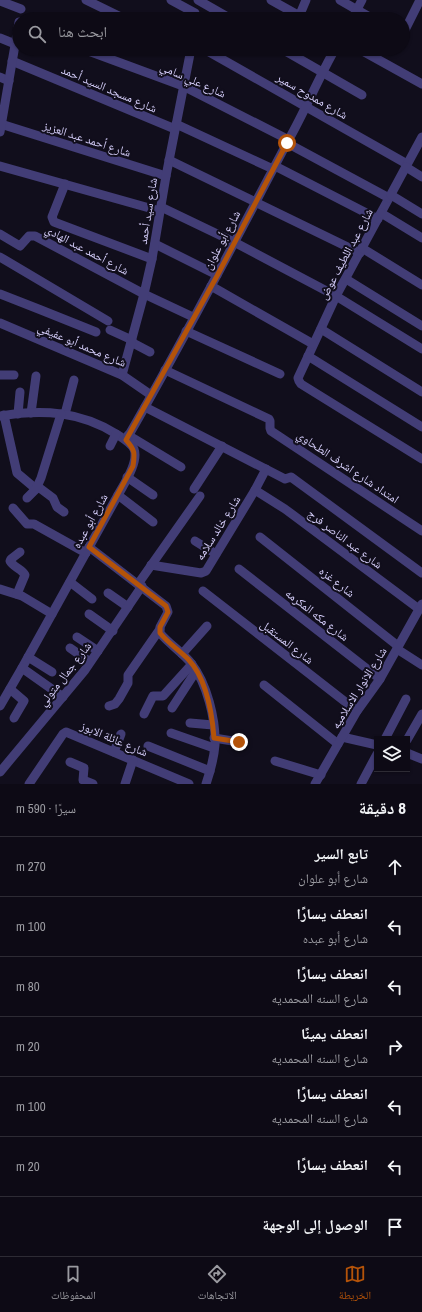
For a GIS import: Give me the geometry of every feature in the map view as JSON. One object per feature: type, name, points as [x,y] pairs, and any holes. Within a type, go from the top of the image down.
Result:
[{"type":"street","points":[[0,0],[22,5]]},
{"type":"street","points":[[86,0],[110,12]]},
{"type":"street","points":[[171,0],[189,12]]},
{"type":"street","points":[[196,12],[198,0],[218,12]]},
{"type":"street","points":[[271,0],[291,12]]},
{"type":"street","points":[[303,12],[306,0]]},
{"type":"street","points":[[340,0],[361,12]]},
{"type":"street","points":[[357,10],[362,0]]},
{"type":"street","points":[[410,0],[419,2],[410,20]]},
{"type":"street","points":[[0,38],[12,43]]},
{"type":"street","points":[[1,128],[2,111],[13,56]]},
{"type":"street","name":"شارع علي سامي","points":[[102,56],[183,86],[422,214]]},
{"type":"street","name":"شارع سيد أحمد","points":[[122,374],[152,259],[188,56]]},
{"type":"street","name":"شارع ممدوح سمير","points":[[216,56],[407,166],[422,177]]},
{"type":"street","points":[[294,56],[362,96]]},
{"type":"street","name":"شارع أبو علوان","points":[[127,438],[217,276],[306,107],[331,56]]},
{"type":"street","points":[[372,56],[422,84]]},
{"type":"street","name":"شارع مسجد السيد أحمد","points":[[12,61],[274,167],[380,216],[422,238]]},
{"type":"street","points":[[0,77],[9,81]]},
{"type":"street","name":"شارع أحمد عبد العزيز","points":[[1,128],[166,176]]},
{"type":"street","name":"شارع عبد اللطيف عوض","points":[[421,141],[336,296],[298,378],[302,384],[422,459]]},
{"type":"street","points":[[169,160],[361,251],[422,285]]},
{"type":"street","points":[[0,166],[160,209],[234,242],[336,296],[422,350]]},
{"type":"street","points":[[65,184],[52,217],[54,222],[152,259]]},
{"type":"street","name":"شارع أحمد عبد الهادي","points":[[0,234],[20,246],[29,236],[35,236],[144,294]]},
{"type":"street","points":[[155,244],[217,276]]},
{"type":"street","points":[[0,257],[150,352]]},
{"type":"street","points":[[346,279],[422,326]]},
{"type":"street","points":[[211,286],[313,344]]},
{"type":"street","points":[[0,294],[96,332]]},
{"type":"street","points":[[144,294],[193,317]]},
{"type":"street","name":"شارع محمد أبو عفيفي","points":[[0,323],[122,374],[152,395]]},
{"type":"street","points":[[321,329],[422,392]]},
{"type":"street","points":[[186,332],[280,374]]},
{"type":"street","points":[[308,356],[422,427]]},
{"type":"street","name":"امتداد شارع اشرف الطحاوي","points":[[165,370],[269,419],[271,431],[422,531]]},
{"type":"street","points":[[0,376],[14,375]]},
{"type":"street","points":[[31,413],[36,376]]},
{"type":"street","points":[[27,498],[41,478],[74,380]]},
{"type":"street","points":[[18,414],[20,392]]},
{"type":"street","points":[[145,407],[285,479],[291,478],[422,573]]},
{"type":"street","points":[[64,512],[57,507],[53,498],[17,473],[2,416],[47,412],[63,414],[90,421],[107,428],[116,434],[127,438],[181,466]]},
{"type":"street","points":[[110,446],[116,434]]},
{"type":"street","name":"شارع أبو عبده","points":[[0,706],[88,550],[133,466],[135,456],[134,450],[127,438]]},
{"type":"street","name":"شارع جمال متولي","points":[[2,765],[63,696],[112,631],[128,607],[151,565],[197,493],[222,446]]},
{"type":"street","name":"شارع خالد سلامه","points":[[151,565],[201,573],[206,571],[266,469]]},
{"type":"street","points":[[127,477],[153,495]]},
{"type":"street","name":"شارع عبد الناصر فرج","points":[[255,490],[285,509],[421,607]]},
{"type":"street","points":[[118,495],[153,522]]},
{"type":"street","points":[[13,508],[27,524],[34,524],[88,550],[140,585],[166,606],[168,612],[160,629],[128,675],[128,683],[118,701],[109,706]]},
{"type":"street","name":"شارع غزه","points":[[260,537],[398,648],[422,665]]},
{"type":"street","points":[[195,541],[216,554]]},
{"type":"street","points":[[17,594],[25,575],[24,572],[10,561],[20,552]]},
{"type":"street","name":"شارع مكه المكرمه","points":[[239,569],[380,679]]},
{"type":"street","points":[[70,582],[92,599]]},
{"type":"street","points":[[0,589],[17,594],[52,614]]},
{"type":"street","name":"شارع المستقبل","points":[[203,592],[357,712]]},
{"type":"street","points":[[108,593],[128,607]]},
{"type":"street","name":"شارع الانوار الاسلاميه","points":[[315,784],[357,712],[380,679],[421,607]]},
{"type":"street","points":[[89,614],[112,631]]},
{"type":"street","points":[[182,654],[207,626]]},
{"type":"street","points":[[160,629],[161,635],[182,654],[194,668],[204,686],[212,715],[214,738],[214,748],[206,784]]},
{"type":"street","points":[[77,637],[98,651]]},
{"type":"street","points":[[70,648],[90,662]]},
{"type":"street","points":[[28,657],[52,672]]},
{"type":"street","points":[[22,668],[63,696]]},
{"type":"street","points":[[172,708],[194,668]]},
{"type":"street","points":[[144,714],[153,696],[163,696],[194,668]]},
{"type":"street","points":[[264,685],[340,740],[374,745]]},
{"type":"street","points":[[10,689],[24,701],[14,718]]},
{"type":"street","points":[[387,736],[406,699]]},
{"type":"street","points":[[409,736],[422,715]]},
{"type":"street","points":[[190,723],[213,725]]},
{"type":"street","name":"شارع عائلة الابوز","points":[[29,784],[65,732],[189,784]]},
{"type":"street","points":[[171,733],[214,748]]},
{"type":"street","points":[[114,752],[121,734]]},
{"type":"street","points":[[214,738],[239,742]]},
{"type":"street","points":[[148,746],[210,771]]},
{"type":"street","points":[[410,754],[422,759]]},
{"type":"street","points":[[125,784],[133,760]]},
{"type":"street","points":[[275,761],[321,775]]},
{"type":"street","points":[[364,783],[374,761]]},
{"type":"street","points":[[70,762],[84,768],[83,780],[93,784]]},
{"type":"route","points":[[239,742],[214,738],[212,715],[204,686],[192,664],[160,633],[160,627],[168,612],[166,606],[89,547],[133,466],[135,456],[134,450],[126,440],[217,276],[287,143]]}]
